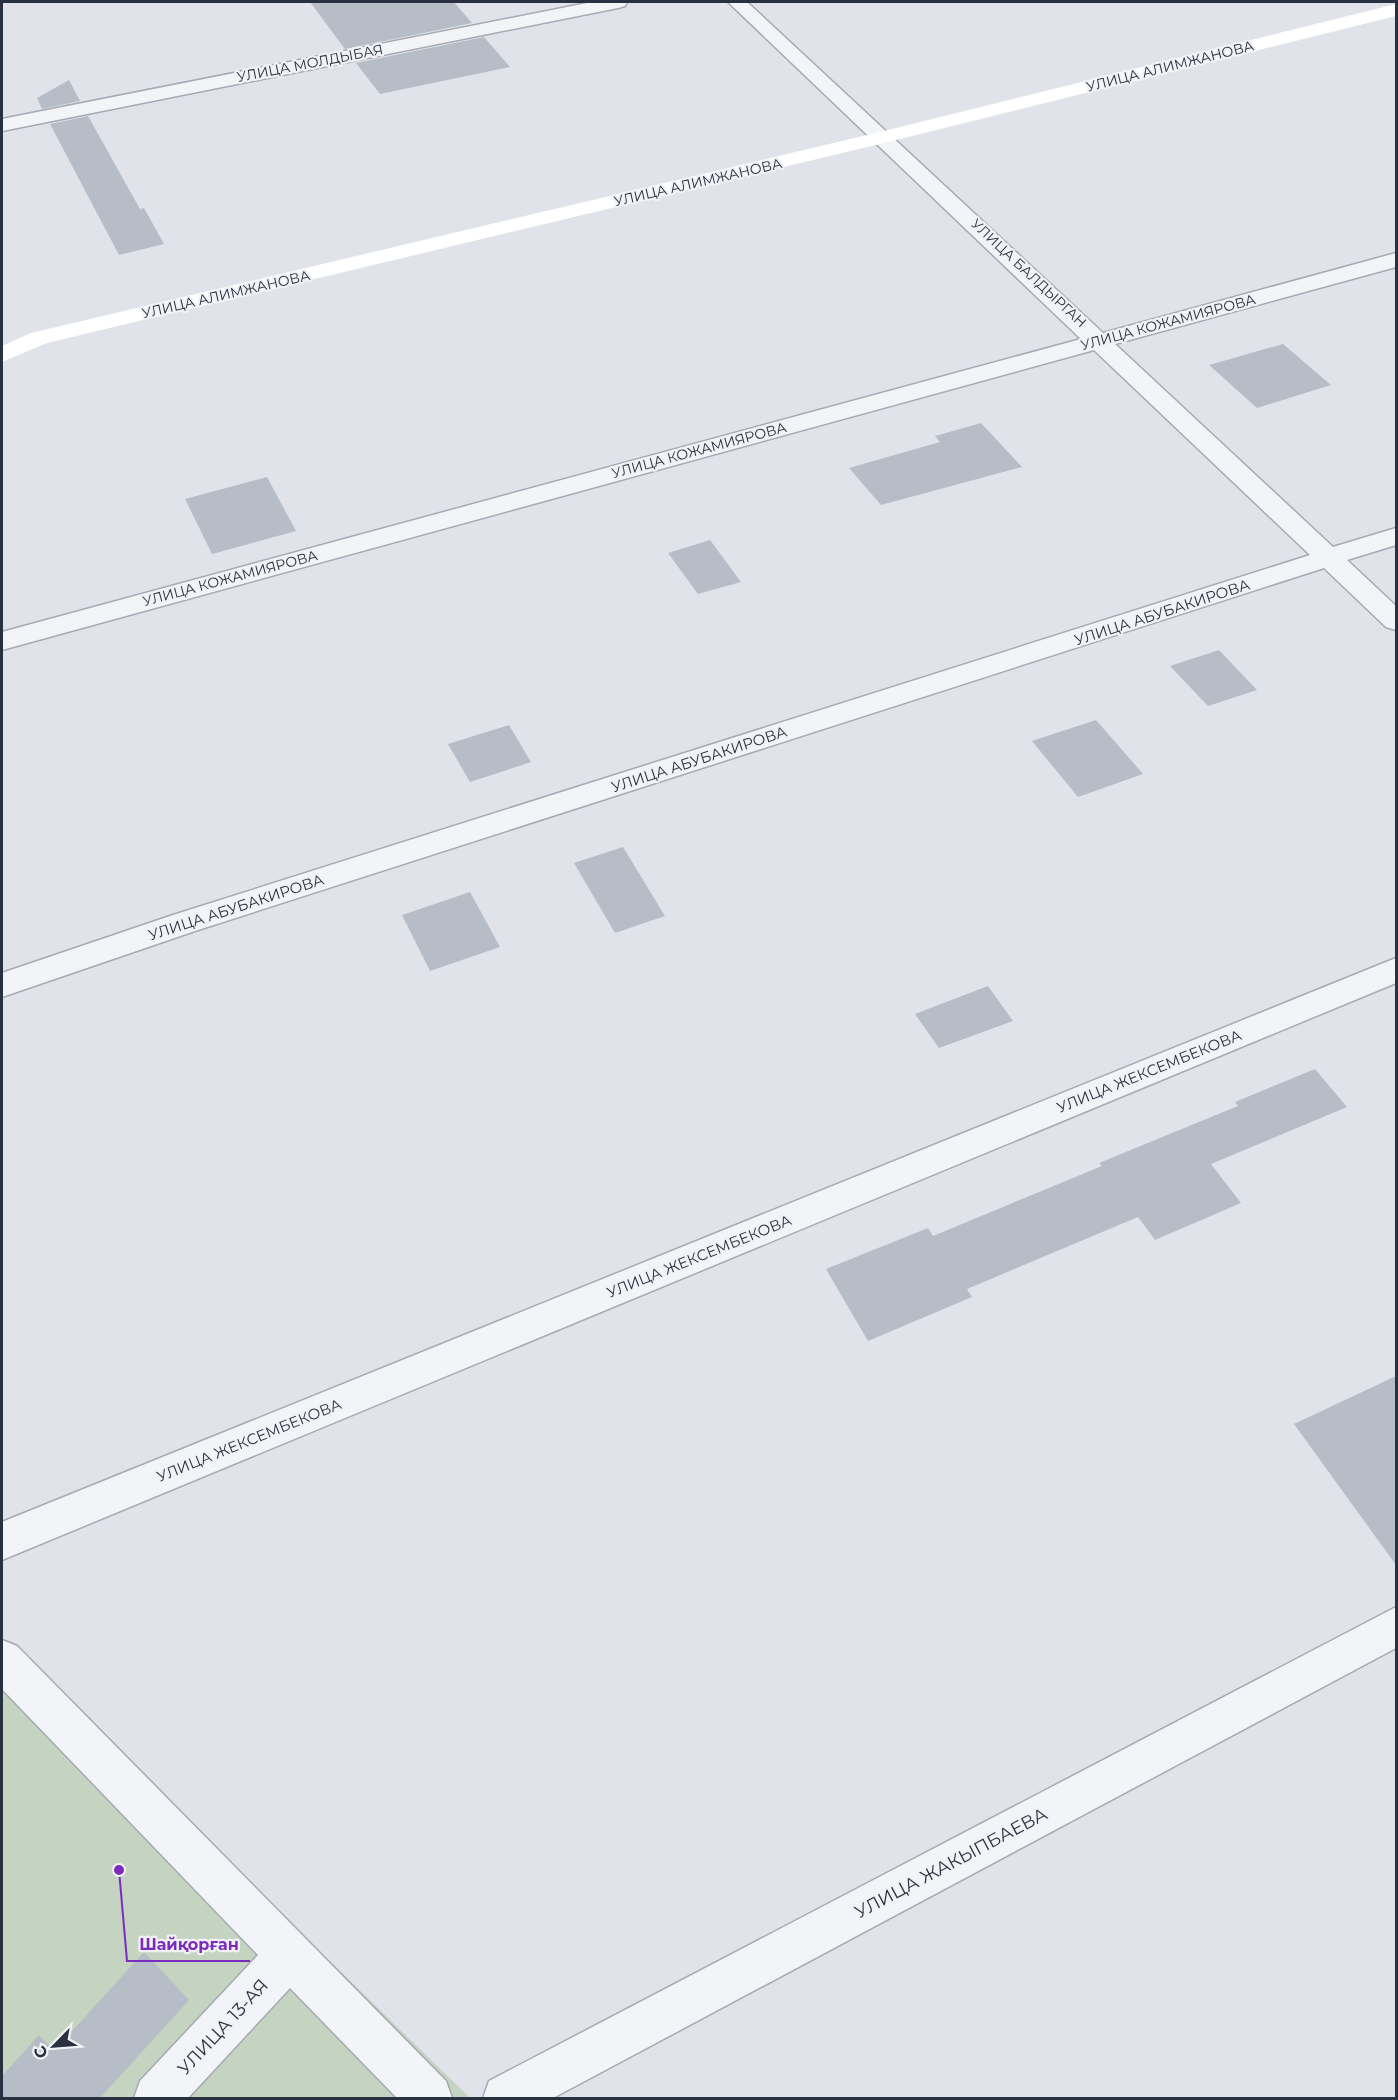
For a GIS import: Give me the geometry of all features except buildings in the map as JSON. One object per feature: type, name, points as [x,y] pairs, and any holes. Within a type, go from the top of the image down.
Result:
[{"type":"street","name":"УЛИЦА МОЛДЫБАЯ","points":[[2,125],[618,2]]},
{"type":"street","name":"УЛИЦА БАЛДЫРГАН","points":[[737,2],[884,137],[1396,621]]},
{"type":"street","name":"УЛИЦА АЛИМЖАНОВА","points":[[2,355],[39,338],[884,137],[1396,10]]},
{"type":"street","name":"УЛИЦА КОЖАМИЯРОВА","points":[[2,640],[1396,260]]},
{"type":"street","name":"УЛИЦА АБУБАКИРОВА","points":[[2,985],[230,909],[1396,536]]},
{"type":"street","name":"УЛИЦА ЖЕКСЕМБЕКОВА","points":[[2,1541],[1396,970]]},
{"type":"street","name":"УЛИЦА ЖАКЫПБАЕВА","points":[[506,2098],[1396,1627]]},
{"type":"street","points":[[2,1660],[429,2098]]},
{"type":"street","name":"УЛИЦА 13-АЯ","points":[[158,2098],[289,1955]]},
{"type":"green space","points":[[2,1641],[470,2098],[2,2098]]},
{"type":"place","name":"Шайқорған","points":[[119,1870]]}]
